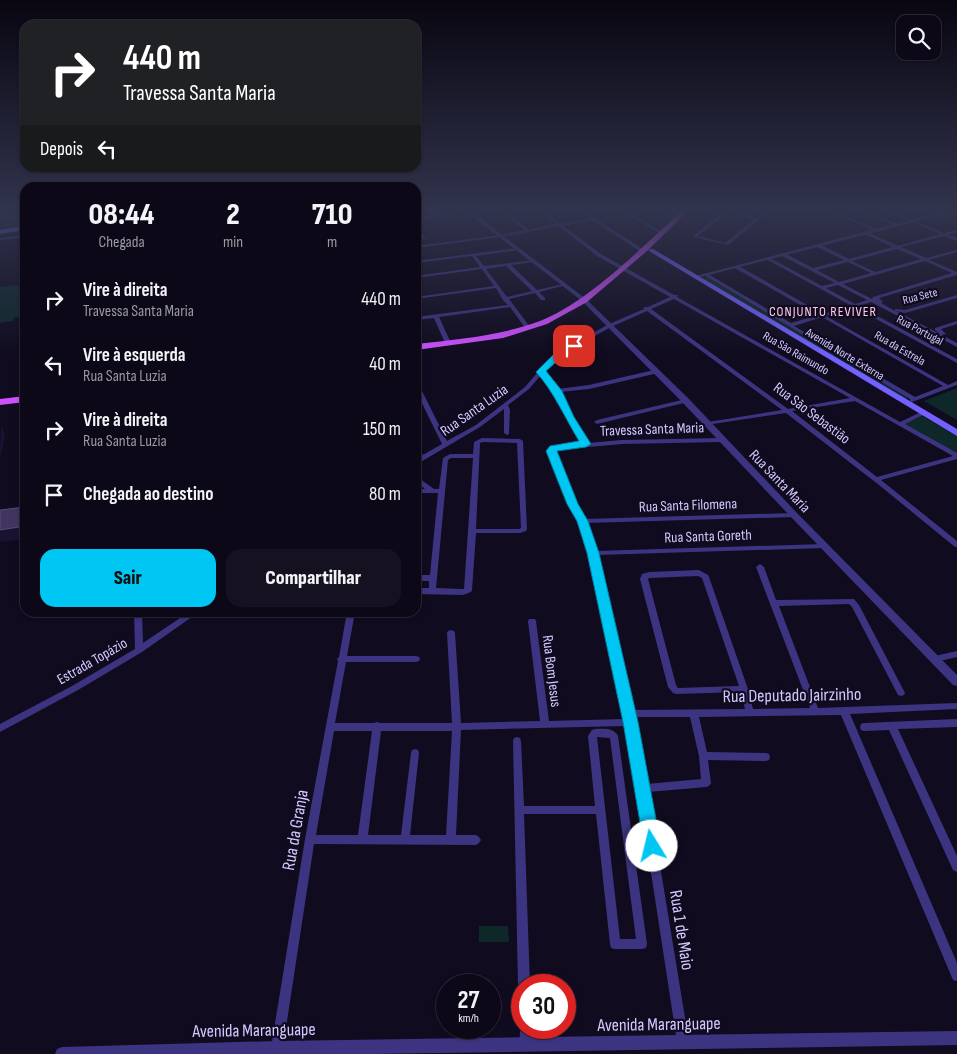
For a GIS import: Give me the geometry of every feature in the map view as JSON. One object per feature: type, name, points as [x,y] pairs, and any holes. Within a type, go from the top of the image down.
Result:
[{"type":"main road","points":[[421,346],[503,335],[556,317],[584,300],[637,258]]},
{"type":"main road","name":"Avenida Norte Externa","points":[[663,258],[957,434]]},
{"type":"main road","points":[[0,402],[20,400]]},
{"type":"street","points":[[421,261],[443,258]]},
{"type":"street","points":[[476,258],[528,328]]},
{"type":"street","name":"Rua Santa Maria","points":[[529,258],[584,300],[654,372],[686,401],[957,682]]},
{"type":"street","name":"Rua São Raimundo","points":[[612,258],[628,265],[676,296],[957,457]]},
{"type":"street","points":[[695,278],[771,258]]},
{"type":"street","points":[[790,258],[949,338]]},
{"type":"street","points":[[844,258],[876,274]]},
{"type":"street","points":[[812,270],[855,258]]},
{"type":"street","points":[[922,258],[957,274]]},
{"type":"street","points":[[822,288],[932,258]]},
{"type":"street","name":"Rua Portugal","points":[[768,259],[957,361]]},
{"type":"street","points":[[421,277],[533,261]]},
{"type":"street","points":[[508,265],[543,299]]},
{"type":"street","name":"Rua da Estrela","points":[[737,267],[948,387]]},
{"type":"street","points":[[792,325],[957,274]]},
{"type":"street","name":"Avenida Norte Externa","points":[[706,275],[914,399]]},
{"type":"street","points":[[505,299],[564,285]]},
{"type":"street","points":[[421,297],[496,287]]},
{"type":"street","name":"Rua Santa Luzia","points":[[421,460],[478,426],[527,388],[560,354],[609,326],[676,296]]},
{"type":"street","name":"Rua Sete","points":[[874,299],[905,312],[957,296]]},
{"type":"street","points":[[421,318],[510,306]]},
{"type":"street","name":"Rua São Sebastião","points":[[646,308],[788,411],[956,542]]},
{"type":"street","points":[[436,316],[448,343]]},
{"type":"street","points":[[957,322],[936,330],[957,343]]},
{"type":"street","points":[[541,372],[557,391],[569,417],[586,444]]},
{"type":"street","points":[[557,391],[589,387],[654,372]]},
{"type":"street","points":[[904,402],[957,384]]},
{"type":"street","points":[[421,395],[446,445]]},
{"type":"street","points":[[708,424],[856,399]]},
{"type":"street","points":[[598,422],[686,401]]},
{"type":"street","points":[[505,405],[507,410],[507,432]]},
{"type":"street","points":[[900,424],[923,413]]},
{"type":"street","points":[[421,591],[463,592],[468,590],[477,442],[479,440],[518,440],[521,442],[524,529],[520,531],[472,531]]},
{"type":"street","name":"Travessa Santa Maria","points":[[553,448],[586,444],[722,440]]},
{"type":"street","name":"Rua 1 de Maio","points":[[553,448],[551,451],[582,521],[593,553],[630,718],[644,788],[679,1046]]},
{"type":"street","points":[[432,591],[441,491],[446,458],[477,456]]},
{"type":"street","points":[[876,479],[957,457]]},
{"type":"street","points":[[421,482],[432,491]]},
{"type":"street","points":[[421,490],[441,491]]},
{"type":"street","name":"Rua Santa Filomena","points":[[582,521],[794,515]]},
{"type":"street","name":"Rua Santa Goreth","points":[[593,553],[824,546]]},
{"type":"street","points":[[760,567],[815,711]]},
{"type":"street","points":[[744,689],[676,691],[672,687],[645,576],[703,574],[744,689],[750,712]]},
{"type":"street","points":[[421,578],[433,578]]},
{"type":"street","points":[[774,603],[851,601],[855,604],[900,693]]},
{"type":"street","points":[[138,617],[138,650]]},
{"type":"street","name":"Estrada Topázio","points":[[0,728],[75,688],[188,617]]},
{"type":"street","name":"Rua da Granja","points":[[276,1051],[310,839],[350,617]]},
{"type":"street","name":"Rua Bom Jesus","points":[[532,621],[545,724]]},
{"type":"street","points":[[451,633],[457,727],[451,840]]},
{"type":"street","points":[[935,659],[957,654]]},
{"type":"street","points":[[341,659],[416,659]]},
{"type":"street","name":"Rua Deputado Jairzinho","points":[[330,727],[457,727],[545,724],[694,713],[844,711],[957,706]]},
{"type":"street","points":[[844,711],[957,976]]},
{"type":"street","points":[[644,788],[705,784],[703,756],[694,713]]},
{"type":"street","points":[[864,727],[957,723]]},
{"type":"street","points":[[362,840],[377,726]]},
{"type":"street","points":[[892,726],[957,867]]},
{"type":"street","points":[[595,733],[611,733],[614,736],[642,944],[614,944],[600,810],[592,736],[595,733]]},
{"type":"street","points":[[516,741],[524,974]]},
{"type":"street","points":[[405,840],[415,753]]},
{"type":"street","points":[[703,756],[766,757]]},
{"type":"street","points":[[519,810],[600,810]]},
{"type":"street","points":[[310,839],[476,840]]},
{"type":"street","name":"Avenida Maranguape","points":[[62,1054],[526,1045],[679,1046],[957,1038]]},
{"type":"street","points":[[526,1039],[526,1045]]},
{"type":"green space","points":[[707,277],[910,397],[904,400],[699,278]]},
{"type":"green space","points":[[20,285],[20,316],[14,317],[13,321],[0,323],[0,287]]},
{"type":"green space","points":[[957,388],[957,420],[924,401]]},
{"type":"green space","points":[[922,416],[957,436],[957,454],[904,424]]},
{"type":"green space","points":[[479,926],[508,926],[509,942],[479,942]]},
{"type":"building","points":[[20,508],[20,527],[0,530],[0,510]]},
{"type":"district","name":"CONJUNTO REVIVER","points":[[823,311]]},
{"type":"route","points":[[574,346],[552,360],[541,372],[545,374],[557,391],[569,417],[586,444],[553,448],[551,451],[582,521],[593,553],[644,788],[652,846]]}]
